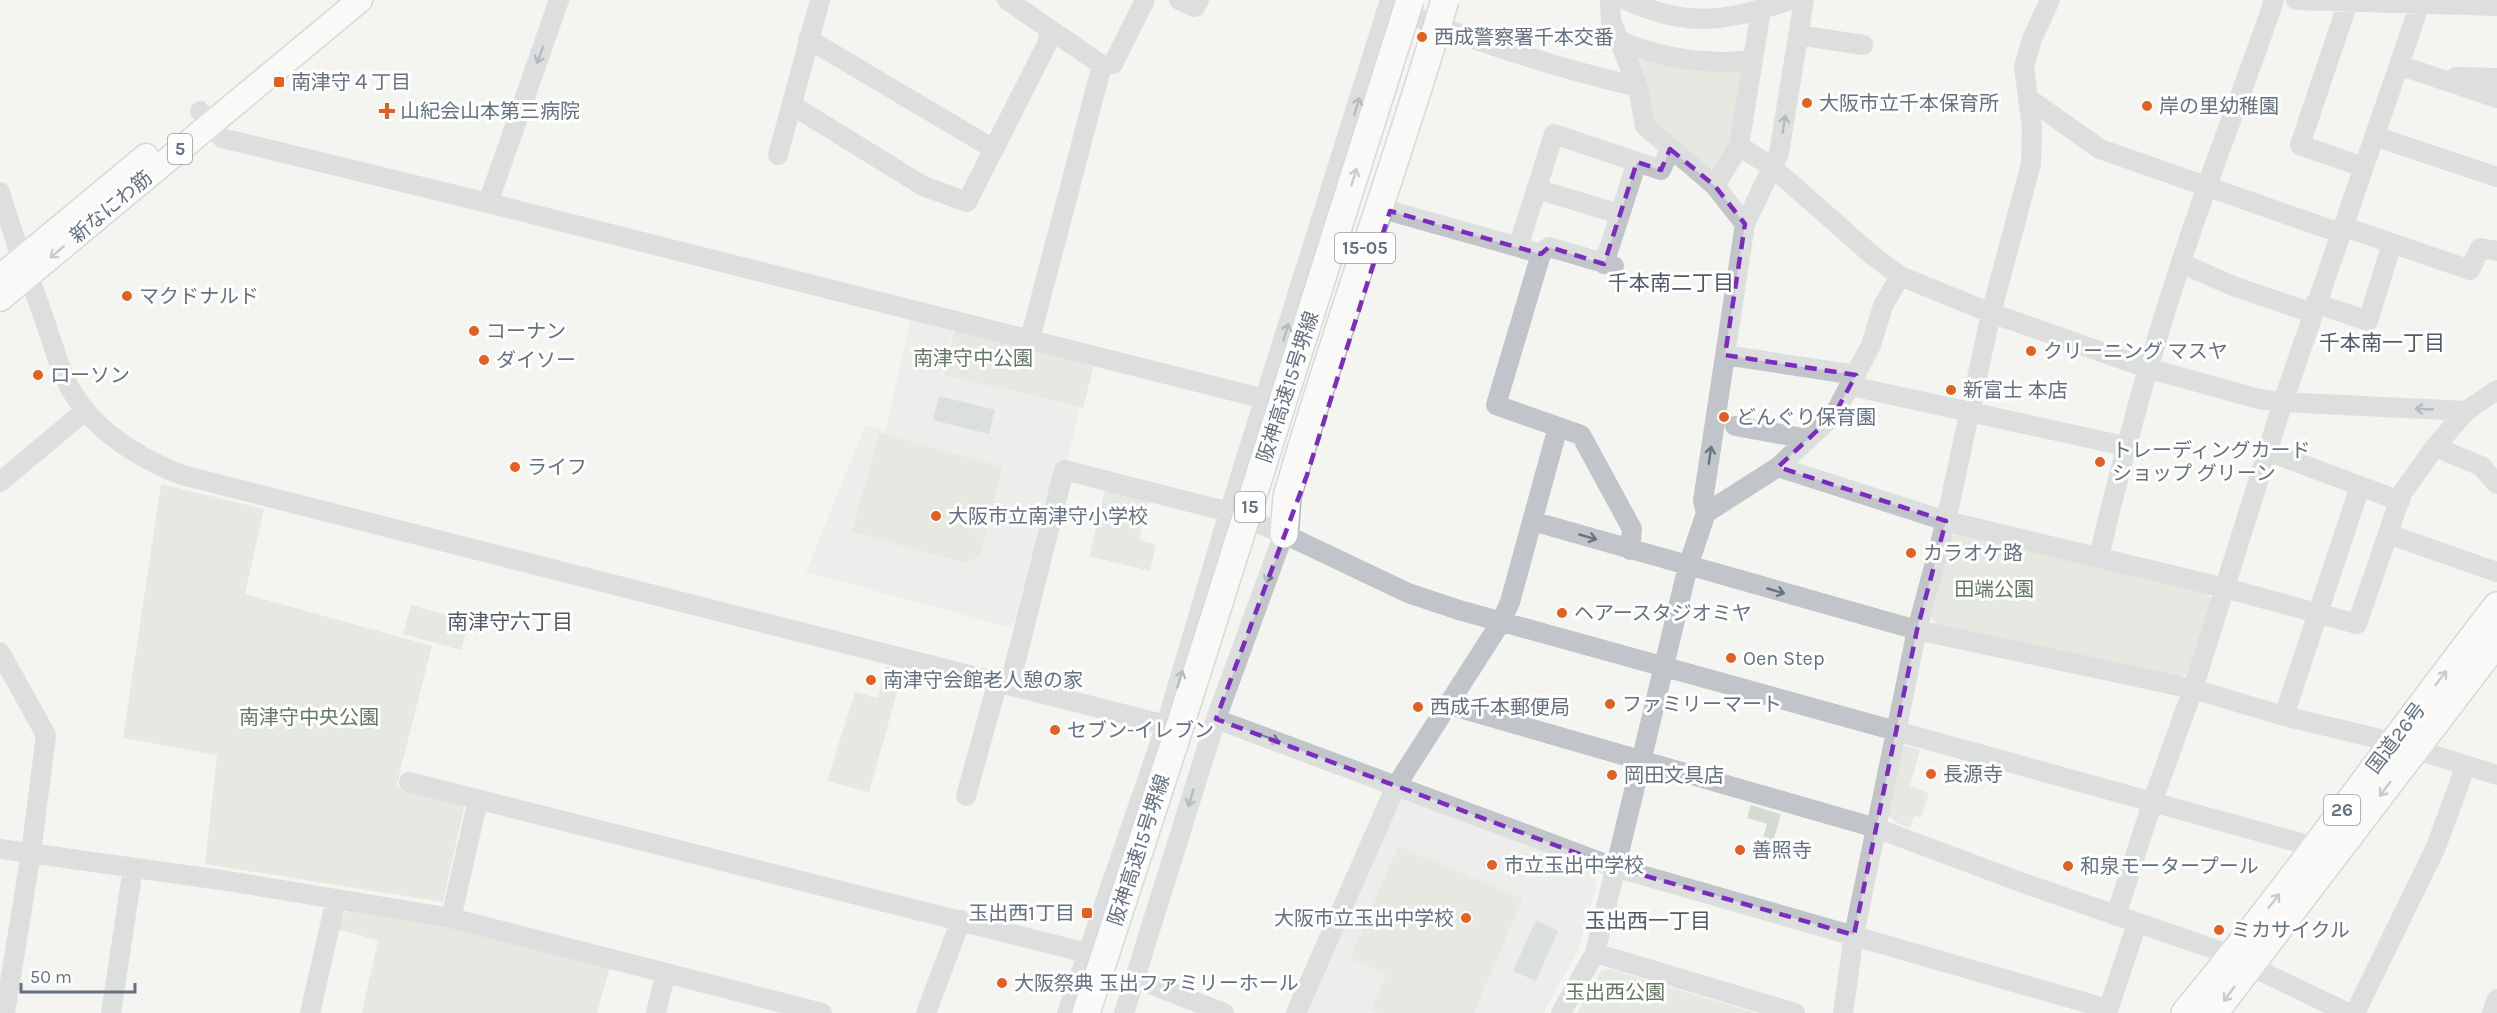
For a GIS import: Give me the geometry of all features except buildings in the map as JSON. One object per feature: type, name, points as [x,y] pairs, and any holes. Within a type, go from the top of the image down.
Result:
[{"type":"highway","name":"阪神高速15号堺線","points":[[1106,1013],[1428,0]]},
{"type":"highway","name":"15-05","points":[[1284,534],[1287,497],[1320,384],[1414,102],[1445,0]]},
{"type":"highway","name":"阪神高速15号堺線","points":[[1086,1013],[1182,720],[1392,1]]},
{"type":"highway","name":"国道26号","points":[[2185,1013],[2240,961],[2403,746],[2497,606]]},
{"type":"highway","name":"国道26号","points":[[2214,1013],[2240,961],[2314,847],[2497,642]]},
{"type":"main road","name":"新なにわ筋","points":[[205,118],[334,0]]},
{"type":"main road","name":"新なにわ筋","points":[[0,299],[24,268],[205,118],[360,0]]},
{"type":"main road","name":"新なにわ筋","points":[[0,277],[24,268]]},
{"type":"street","points":[[488,203],[560,0]]},
{"type":"street","points":[[778,155],[820,0]]},
{"type":"street","points":[[1007,0],[1102,65],[1113,64],[1145,0]]},
{"type":"street","points":[[1179,0],[1195,7],[1199,0]]},
{"type":"street","points":[[1124,1013],[1216,719],[1306,475],[1456,0]]},
{"type":"street","points":[[1610,0],[1611,21],[1638,87],[1645,126],[1715,186],[1745,224]]},
{"type":"street","points":[[1632,1],[1685,20],[1713,21],[1761,10],[1791,0]]},
{"type":"street","points":[[1561,1013],[1595,953],[1688,566],[1706,513],[1704,501],[1745,224],[1779,153],[1804,0]]},
{"type":"street","points":[[1843,1013],[1854,935],[1917,630],[1946,521],[1991,313],[2031,164],[2032,128],[2029,99],[2023,75],[2026,56],[2050,0]]},
{"type":"street","points":[[2099,557],[2125,446],[2147,368],[2206,186],[2274,0]]},
{"type":"street","points":[[2296,0],[2497,6]]},
{"type":"street","points":[[1067,1013],[1166,725],[1229,512],[1392,1],[1447,31],[1573,71],[1638,87]]},
{"type":"street","points":[[2348,2],[2300,145],[2363,167]]},
{"type":"street","points":[[2116,916],[2153,800],[2193,689],[2266,451],[2420,4]]},
{"type":"street","points":[[1715,186],[1739,146],[1761,10]]},
{"type":"street","points":[[792,105],[923,186],[967,202],[992,148],[1049,40],[1048,28]]},
{"type":"street","points":[[1798,35],[1863,45]]},
{"type":"street","points":[[808,39],[992,148]]},
{"type":"street","points":[[1617,40],[1653,54],[1682,60],[1722,64],[1753,60]]},
{"type":"street","points":[[1030,339],[1102,65]]},
{"type":"street","points":[[2398,65],[2497,98]]},
{"type":"street","points":[[2438,77],[2497,78]]},
{"type":"street","points":[[2029,99],[2100,149],[2341,230],[2392,243],[2469,270],[2480,248],[2497,251]]},
{"type":"street","points":[[205,118],[222,138],[1265,399]]},
{"type":"street","points":[[1518,247],[1554,134],[1661,170],[1670,149]]},
{"type":"street","points":[[2374,136],[2497,177]]},
{"type":"street","points":[[1739,146],[1773,167],[1872,255],[1900,276],[1991,313],[2147,368],[2259,399],[2466,411]]},
{"type":"street","points":[[1630,550],[1632,529],[1581,435],[1496,405],[1541,254],[1550,247],[1609,265],[1620,214],[1637,162]]},
{"type":"street","points":[[1536,189],[1620,214]]},
{"type":"street","points":[[0,192],[11,235],[64,376],[86,410],[129,450],[156,465],[182,475],[1166,725]]},
{"type":"street","points":[[1390,211],[1541,254]]},
{"type":"street","points":[[2181,263],[2233,286],[2368,321],[2392,243]]},
{"type":"street","points":[[1706,513],[1778,467],[1834,415],[1871,345],[1883,306],[1900,276]]},
{"type":"street","points":[[1725,355],[1854,380],[2125,446]]},
{"type":"street","points":[[1778,467],[1946,521],[2225,588],[2357,624],[2400,501],[2435,447],[2466,411],[2497,390]]},
{"type":"street","points":[[0,482],[86,410]]},
{"type":"street","points":[[1736,426],[1809,439]]},
{"type":"street","points":[[1296,1013],[1396,786],[1502,622],[1558,427]]},
{"type":"street","points":[[2435,447],[2481,466],[2497,484]]},
{"type":"street","points":[[2266,451],[2400,501]]},
{"type":"street","points":[[966,796],[1004,683],[1064,470],[1229,512],[1284,534],[1408,593],[1502,622],[1895,730],[1974,754],[2153,800],[2314,847]]},
{"type":"street","points":[[2284,716],[2360,486]]},
{"type":"street","points":[[1532,521],[1917,630],[2193,689],[2284,716],[2403,746],[2497,775]]},
{"type":"street","points":[[2388,534],[2497,572]]},
{"type":"street","points":[[0,652],[46,735],[31,853],[5,1013]]},
{"type":"street","points":[[1449,705],[1876,828],[2240,961],[2348,1013]]},
{"type":"street","points":[[1216,719],[1614,867],[1854,935],[2108,1011],[2138,923]]},
{"type":"street","points":[[2355,1013],[2436,847],[2466,765]]},
{"type":"street","points":[[410,782],[1087,953]]},
{"type":"street","points":[[451,918],[478,800]]},
{"type":"street","points":[[0,849],[451,918],[665,975],[822,1013]]},
{"type":"street","points":[[111,1013],[133,868]]},
{"type":"street","points":[[310,1013],[336,899]]},
{"type":"street","points":[[926,1013],[961,920]]},
{"type":"street","points":[[1595,953],[1795,1013]]},
{"type":"street","points":[[656,1013],[665,975]]},
{"type":"street","points":[[1135,978],[1224,1013]]},
{"type":"street","points":[[2492,1013],[2497,999]]},
{"type":"highlighted area","points":[[1670,149],[1715,186],[1745,224],[1725,355],[1856,375],[1834,415],[1778,467],[1946,521],[1917,630],[1854,935],[1614,867],[1216,719],[1307,475],[1390,211],[1541,254],[1549,247],[1604,264],[1637,162],[1661,170]]},
{"type":"shaded area","name":"大阪市立南津守小学校","points":[[910,320],[953,329],[943,375],[1080,408],[1067,461],[1058,461],[1012,628],[806,572],[865,426],[886,430]]},
{"type":"shaded area","points":[[939,396],[995,410],[989,434],[933,420]]},
{"type":"shaded area","name":"大阪市立玉出中学校","points":[[1406,797],[1592,868],[1596,885],[1578,951],[1543,1013],[1304,1013],[1396,802]]},
{"type":"shaded area","points":[[1536,920],[1558,931],[1536,981],[1513,971]]},
{"type":"green space","points":[[1635,52],[1677,68],[1745,69],[1736,139],[1718,176],[1661,132],[1646,107]]},
{"type":"green space","name":"南津守中公園","points":[[954,330],[1094,365],[1083,408],[944,375]]},
{"type":"green space","points":[[879,433],[1003,467],[980,555],[965,563],[852,532]]},
{"type":"green space","name":"南津守中央公園","points":[[161,484],[264,509],[245,594],[432,646],[396,787],[465,803],[443,902],[205,864],[217,755],[123,738]]},
{"type":"green space","points":[[1105,490],[1148,501],[1139,540],[1156,544],[1150,571],[1089,556]]},
{"type":"green space","name":"田端公園","points":[[1959,533],[2205,589],[2211,599],[2188,673],[2180,677],[1936,624],[1931,617],[1951,537]]},
{"type":"green space","points":[[411,605],[469,621],[461,650],[403,634]]},
{"type":"green space","points":[[886,666],[903,671],[869,792],[827,781],[855,692],[878,698]]},
{"type":"green space","points":[[1903,745],[1920,750],[1910,786],[1929,793],[1921,818],[1914,816],[1910,828],[1895,822],[1887,814]]},
{"type":"green space","points":[[1751,805],[1781,814],[1768,859],[1758,856],[1767,824],[1747,818]]},
{"type":"green space","points":[[1398,846],[1523,899],[1474,1013],[1378,1013],[1371,1010],[1386,974],[1350,959]]},
{"type":"green space","points":[[349,910],[447,927],[610,967],[597,1013],[362,1013],[378,940],[338,930],[342,915]]},
{"type":"green space","name":"玉出西公園","points":[[1610,969],[1756,1013],[1577,1013],[1601,971]]},
{"type":"place","name":"西成警察署千本交番","points":[[1422,37]]},
{"type":"place","name":"南津守４丁目","points":[[279,82]]},
{"type":"place","name":"大阪市立千本保育所","points":[[1807,103]]},
{"type":"place","name":"岸の里幼稚園","points":[[2147,106]]},
{"type":"place","name":"山紀会山本第三病院","points":[[387,111]]},
{"type":"place","name":"マクドナルド","points":[[127,296]]},
{"type":"place","name":"コーナン","points":[[474,331]]},
{"type":"place","name":"クリーニング マスヤ","points":[[2031,351]]},
{"type":"place","name":"ダイソー","points":[[484,360]]},
{"type":"place","name":"ローソン","points":[[38,375]]},
{"type":"place","name":"新富士 本店","points":[[1951,390]]},
{"type":"place","name":"どんぐり保育園","points":[[1724,417]]},
{"type":"place","name":"トレーディングカード ショップ グリーン","points":[[2100,462]]},
{"type":"place","name":"ライフ","points":[[515,467]]},
{"type":"place","name":"大阪市立南津守小学校","points":[[936,516]]},
{"type":"place","name":"カラオケ路","points":[[1911,553]]},
{"type":"place","name":"ヘアースタジオミヤ","points":[[1562,613]]},
{"type":"place","name":"Oen Step","points":[[1731,658]]},
{"type":"place","name":"南津守会館老人憩の家","points":[[871,680]]},
{"type":"place","name":"ファミリーマート","points":[[1610,704]]},
{"type":"place","name":"西成千本郵便局","points":[[1418,707]]},
{"type":"place","name":"セブン-イレブン","points":[[1055,730]]},
{"type":"place","name":"長源寺","points":[[1931,774]]},
{"type":"place","name":"岡田文具店","points":[[1612,775]]},
{"type":"place","name":"善照寺","points":[[1740,850]]},
{"type":"place","name":"市立玉出中学校","points":[[1492,865]]},
{"type":"place","name":"和泉モータープール","points":[[2068,866]]},
{"type":"place","name":"玉出西1丁目","points":[[1087,913]]},
{"type":"place","name":"大阪市立玉出中学校","points":[[1466,918]]},
{"type":"place","name":"ミカサイクル","points":[[2219,930]]},
{"type":"place","name":"大阪祭典 玉出ファミリーホール","points":[[1002,983]]},
{"type":"district","name":"千本南二丁目","points":[[1671,283]]},
{"type":"district","name":"千本南一丁目","points":[[2382,343]]},
{"type":"district","name":"南津守六丁目","points":[[510,622]]},
{"type":"district","name":"玉出西一丁目","points":[[1648,921]]}]
